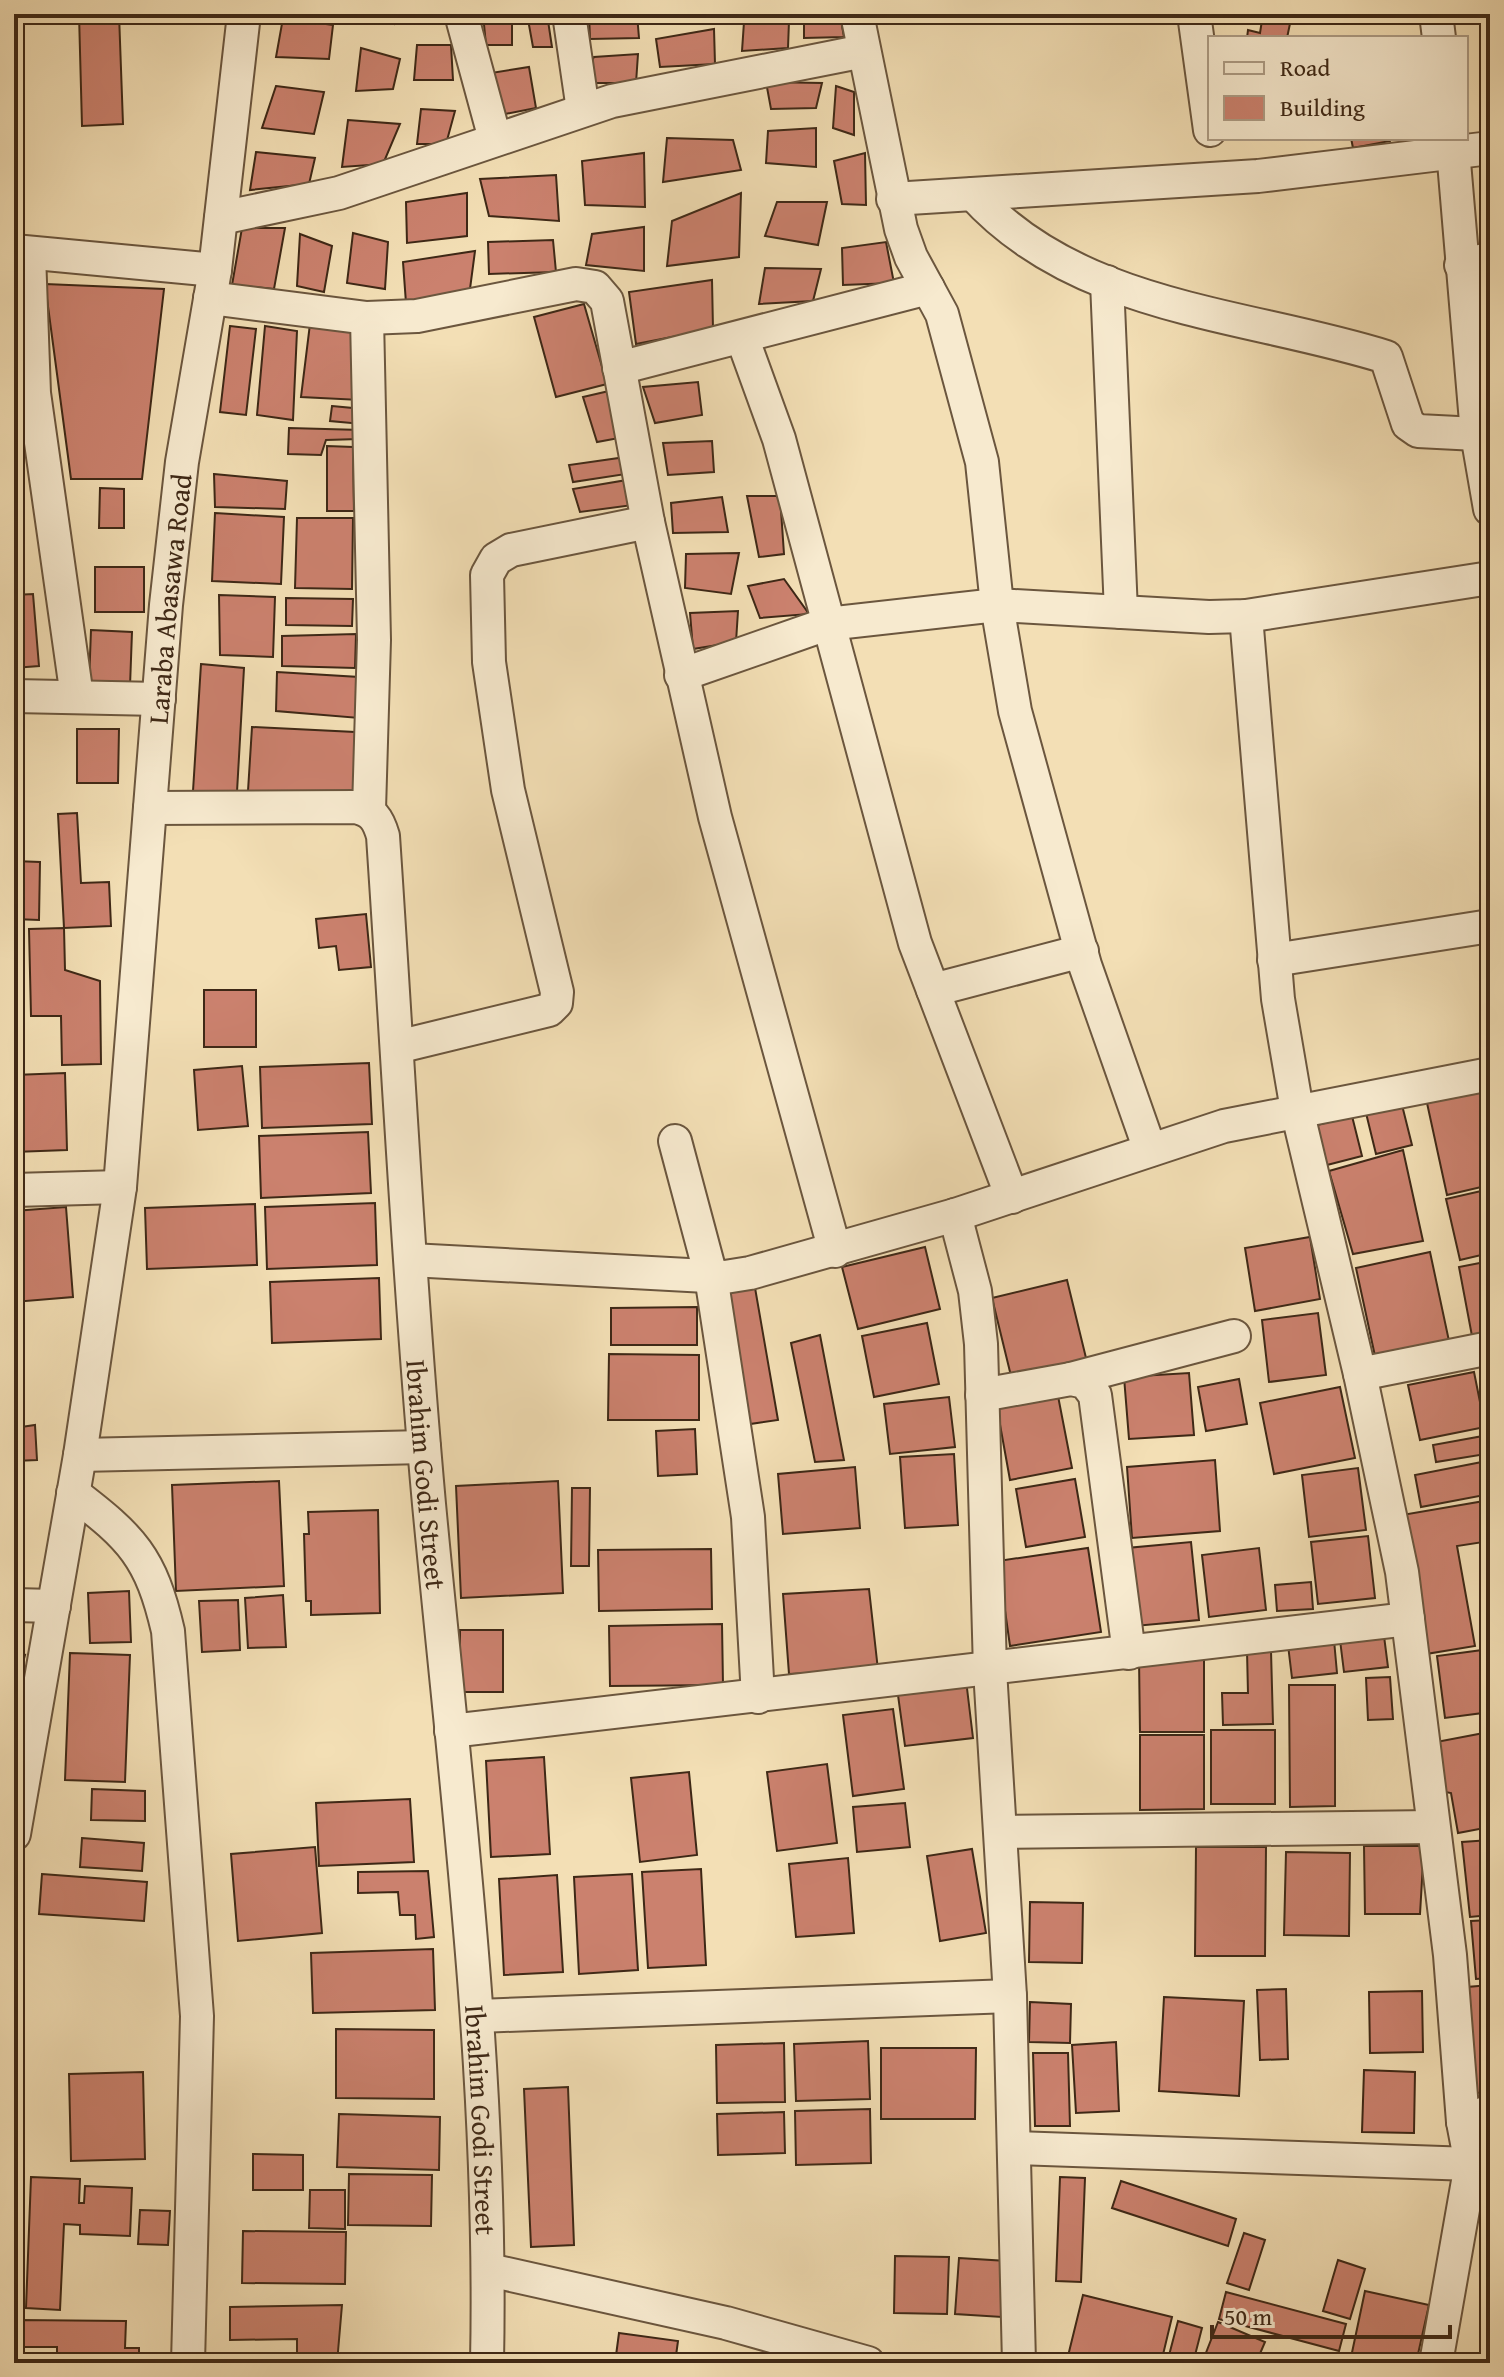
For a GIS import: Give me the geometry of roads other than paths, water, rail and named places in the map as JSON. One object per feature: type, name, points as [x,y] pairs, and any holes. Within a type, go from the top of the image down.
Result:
[{"type":"street","name":"Laraba Abasawa Road","points":[[14,1834],[80,1455],[120,1187],[159,699],[182,462],[213,284],[244,14]]},
{"type":"street","points":[[461,14],[495,139]]},
{"type":"street","points":[[569,14],[583,110]]},
{"type":"street","points":[[857,14],[893,199],[911,257],[942,314],[982,462],[997,605],[1015,711],[1082,951],[1150,1150]]},
{"type":"street","points":[[1194,14],[1208,116]]},
{"type":"street","points":[[1436,14],[1439,36]]},
{"type":"street","points":[[221,218],[339,193],[583,110],[864,51]]},
{"type":"street","points":[[1211,140],[1217,179]]},
{"type":"street","points":[[893,199],[1217,179],[1453,146],[1490,148]]},
{"type":"street","points":[[1453,146],[1476,262],[1477,434],[1490,509]]},
{"type":"street","points":[[973,194],[999,223],[1024,242],[1128,292],[1386,357],[1408,424],[1418,431],[1477,434]]},
{"type":"street","points":[[77,697],[34,393],[21,253],[213,284],[367,318],[417,316],[576,284],[595,287],[607,301],[648,522],[681,675],[768,1020],[835,1251]]},
{"type":"street","points":[[1107,282],[1121,612]]},
{"type":"street","points":[[619,368],[928,288]]},
{"type":"street","points":[[150,808],[369,810],[374,640],[367,318]]},
{"type":"street","points":[[742,337],[779,439],[915,943],[1012,1197]]},
{"type":"street","points":[[397,1047],[549,1010],[556,1003],[557,992],[508,790],[489,662],[487,575],[496,559],[511,550],[648,522]]},
{"type":"street","points":[[681,675],[827,624],[997,605],[1246,616],[1490,578]]},
{"type":"street","points":[[1246,616],[1274,960],[1297,1110],[1360,1374],[1402,1572],[1450,1955],[1477,2116],[1436,2363]]},
{"type":"street","points":[[14,696],[159,699]]},
{"type":"street","name":"Ibrahim Godi Street","points":[[369,810],[379,822],[383,836],[424,1447],[478,2016],[489,2270],[487,2363]]},
{"type":"street","points":[[1274,960],[1490,926]]},
{"type":"street","points":[[933,990],[1082,951]]},
{"type":"street","points":[[411,1260],[711,1276],[750,1273],[955,1215],[1224,1126],[1490,1074]]},
{"type":"street","points":[[675,1141],[711,1276],[748,1517],[758,1697]]},
{"type":"street","points":[[14,1190],[120,1187]]},
{"type":"street","points":[[955,1215],[975,1291],[982,1395],[990,1670],[1010,1996],[1019,2363]]},
{"type":"street","points":[[982,1395],[1071,1379],[1234,1336]]},
{"type":"street","points":[[1360,1374],[1490,1348]]},
{"type":"street","points":[[1071,1379],[1085,1382],[1095,1395],[1129,1653]]},
{"type":"street","points":[[80,1455],[424,1447]]},
{"type":"street","points":[[73,1493],[122,1530],[145,1561],[160,1593],[168,1631],[197,2016],[188,2363]]},
{"type":"street","points":[[14,1605],[54,1606]]},
{"type":"street","points":[[451,1731],[1408,1619]]},
{"type":"street","points":[[1001,1832],[1433,1827]]},
{"type":"street","points":[[478,2016],[1010,1996]]},
{"type":"street","points":[[1014,2148],[1471,2164]]},
{"type":"street","points":[[489,2270],[726,2323],[868,2363]]}]
